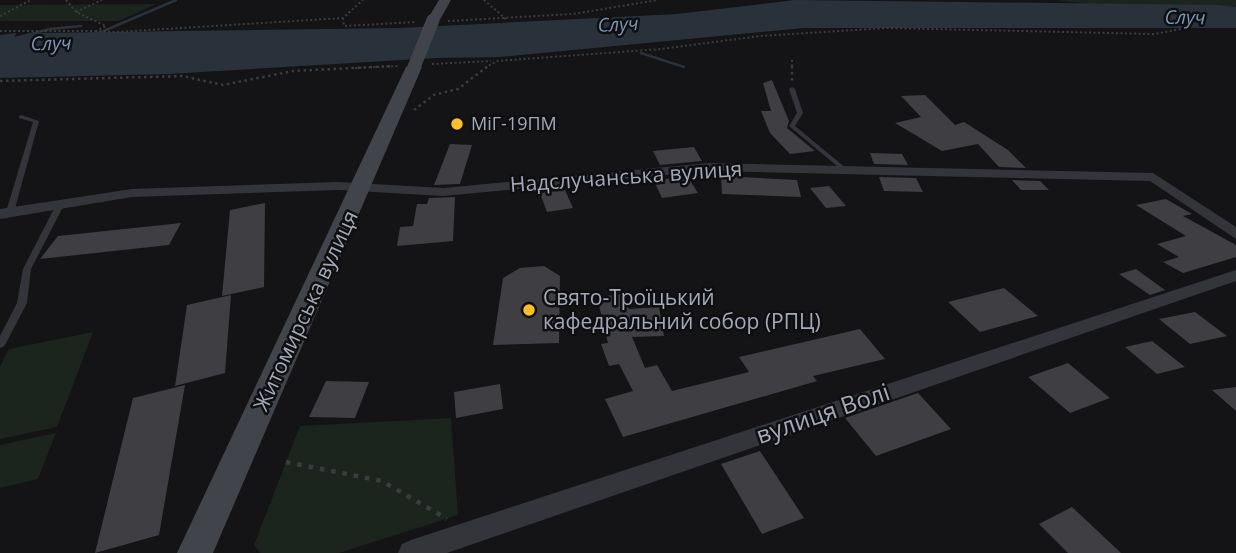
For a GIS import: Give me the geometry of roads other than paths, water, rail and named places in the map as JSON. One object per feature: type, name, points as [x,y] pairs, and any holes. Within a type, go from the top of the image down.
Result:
[{"type":"main road","name":"Житомирська вулиця","points":[[195,553],[445,0]]},
{"type":"street","name":"Надслучанська вулиця","points":[[5,213],[132,193],[362,188],[443,191],[709,167],[1153,177],[1236,234]]},
{"type":"street","name":"вулиця Волі","points":[[411,553],[1236,275]]},
{"type":"lane","points":[[792,89],[800,113],[792,126],[845,170]]},
{"type":"lane","points":[[5,213],[36,121],[21,117]]},
{"type":"lane","points":[[0,345],[22,303],[27,270],[61,203]]},
{"type":"water","name":"Случ","points":[[795,0],[1219,5],[1236,7],[1236,28],[803,28],[499,57],[436,58],[168,74],[0,78],[0,35],[16,33],[14,39],[38,33],[400,28],[677,14]]},
{"type":"waterway","points":[[92,36],[176,0]]},
{"type":"waterway","name":"Случ","points":[[0,42],[50,29],[81,26]]},
{"type":"waterway","points":[[641,53],[684,67]]},
{"type":"place","name":"МіГ-19ПМ","points":[[457,124]]},
{"type":"place","name":"Свято-Троїцький кафедральний собор (РПЦ)","points":[[529,310]]}]
